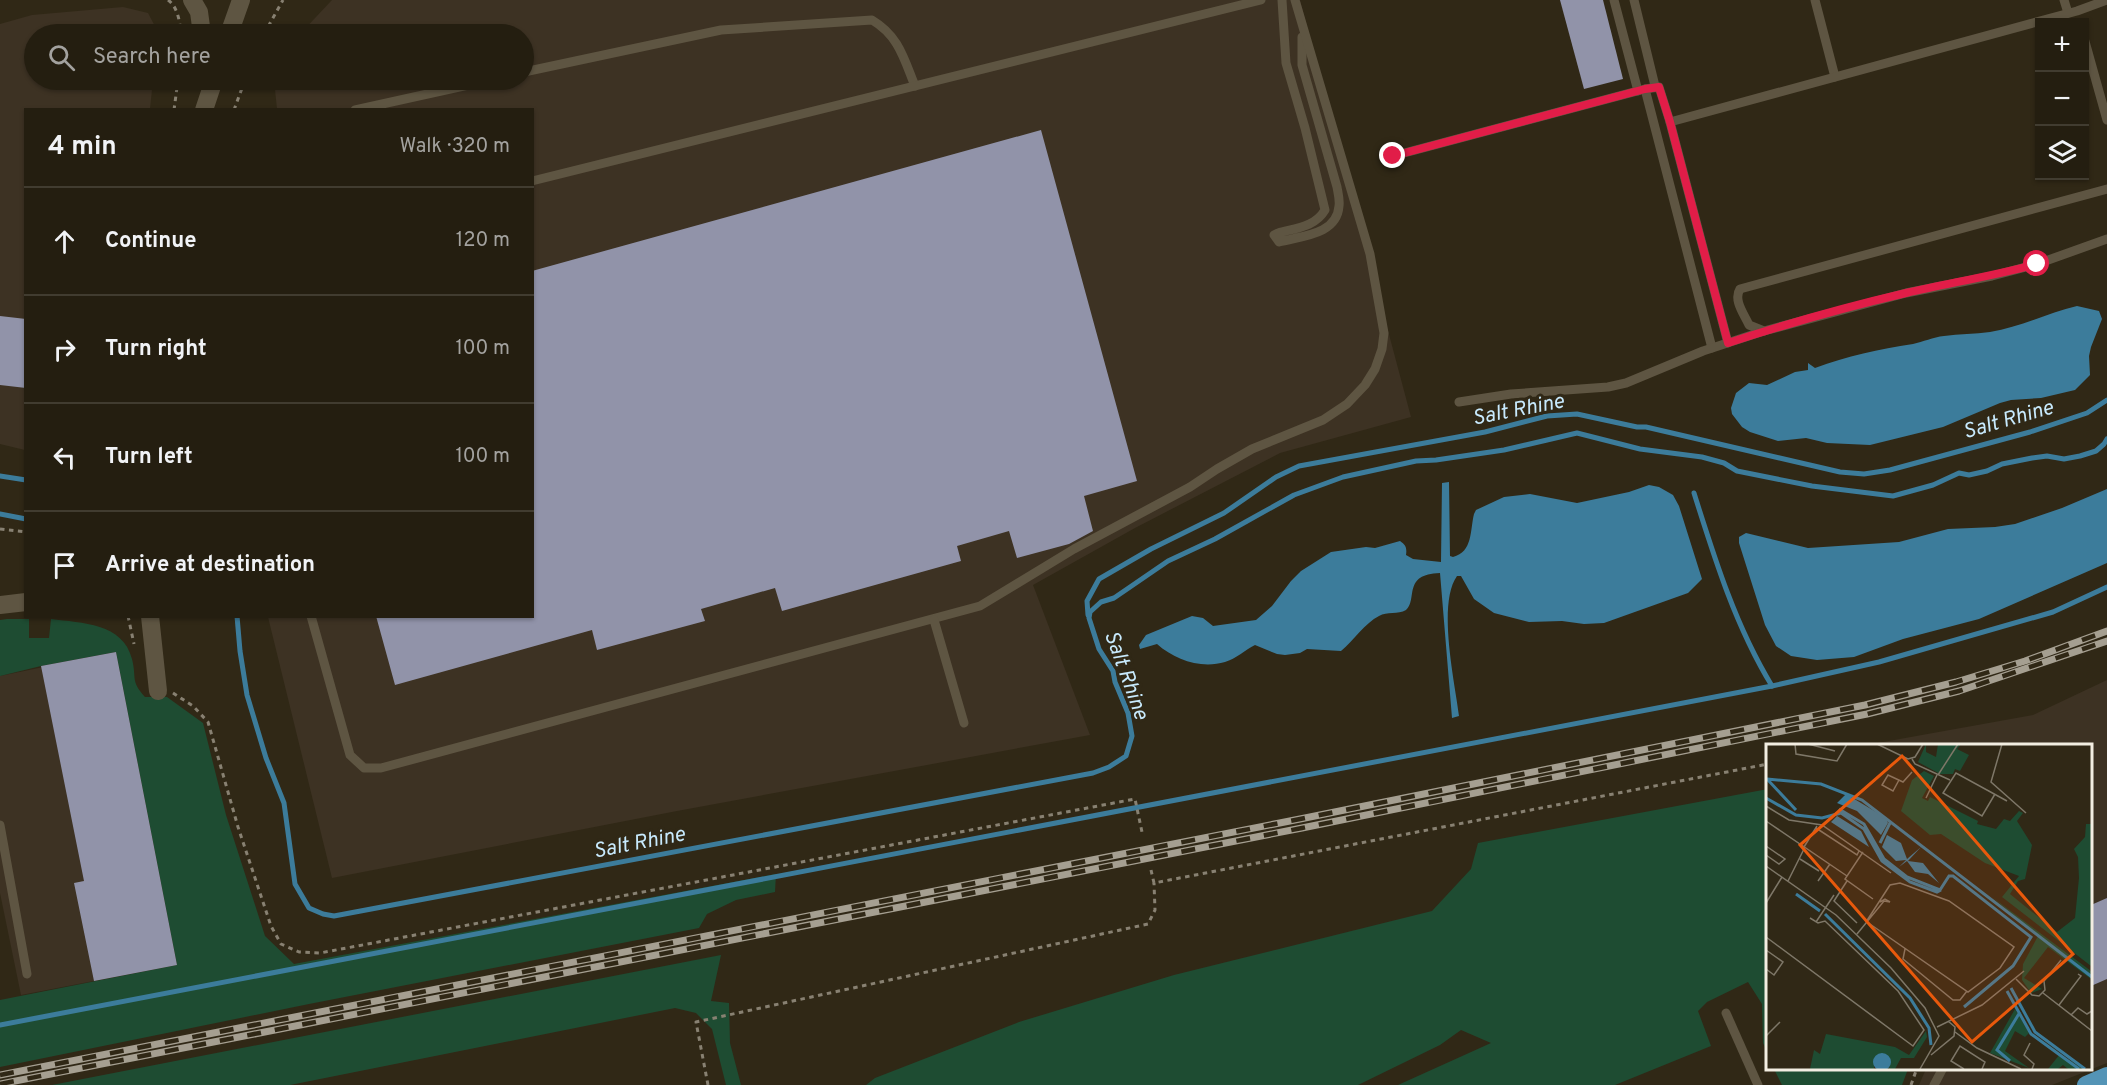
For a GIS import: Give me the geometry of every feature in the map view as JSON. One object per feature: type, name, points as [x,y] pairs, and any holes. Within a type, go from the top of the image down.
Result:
[{"type":"highway","points":[[2086,1085],[2107,1076]]},
{"type":"street","points":[[192,0],[199,12],[201,24]]},
{"type":"street","points":[[233,24],[241,0]]},
{"type":"street","points":[[202,90],[202,108]]},
{"type":"street","points":[[203,108],[210,90]]},
{"type":"street","points":[[0,605],[24,602]]},
{"type":"street","points":[[150,618],[158,691]]},
{"type":"lane","points":[[534,181],[1261,0]]},
{"type":"lane","points":[[1282,0],[1286,63],[1325,210],[1319,219],[1310,224],[1278,233],[1274,236],[1279,242],[1330,227],[1340,206],[1337,187],[1302,65],[1303,27]]},
{"type":"lane","points":[[312,618],[350,755],[364,768],[373,769],[980,606],[1074,549],[1190,488],[1217,468],[1252,449],[1323,420],[1347,404],[1365,385],[1375,369],[1382,349],[1384,333],[1372,266],[1295,0]]},
{"type":"lane","points":[[1614,0],[1646,89],[1712,348]]},
{"type":"lane","points":[[1634,0],[1646,89]]},
{"type":"lane","points":[[1815,0],[1835,77]]},
{"type":"lane","points":[[2064,0],[2077,18]]},
{"type":"lane","points":[[1670,122],[2073,12],[2107,0]]},
{"type":"lane","points":[[534,70],[721,30],[872,20],[886,28],[899,45],[915,86]]},
{"type":"lane","points":[[2089,53],[2107,120]]},
{"type":"lane","points":[[1393,156],[1659,87],[1728,343]]},
{"type":"lane","points":[[364,108],[446,90]]},
{"type":"lane","points":[[1764,331],[1749,325],[1738,300],[1737,294],[1740,289],[2107,189]]},
{"type":"lane","points":[[1458,402],[1511,394],[1617,385],[1712,348],[1764,331],[1906,293],[1992,276],[2037,264],[2107,239]]},
{"type":"lane","points":[[934,620],[964,723]]},
{"type":"lane","points":[[0,825],[27,974]]},
{"type":"lane","points":[[1726,1013],[1758,1085]]},
{"type":"lane","points":[[1934,1085],[1942,1070]]},
{"type":"path","points":[[168,0],[172,3],[180,24]]},
{"type":"path","points":[[270,24],[283,0]]},
{"type":"path","points":[[174,108],[177,90]]},
{"type":"path","points":[[235,108],[241,90]]},
{"type":"path","points":[[0,529],[24,532]]},
{"type":"path","points":[[128,618],[135,650]]},
{"type":"path","points":[[158,691],[167,690],[177,695],[193,706],[208,722],[238,827],[271,926],[281,944],[299,952],[320,953],[1135,799],[1142,832]]},
{"type":"path","points":[[1154,883],[1766,764]]},
{"type":"path","points":[[708,1085],[696,1022],[1148,924],[1155,910],[1151,870]]},
{"type":"path","points":[[1911,1085],[1916,1070]]},
{"type":"shaded area","points":[[332,0],[1300,0],[1411,417],[1280,453],[1135,528],[1033,585],[1090,735],[677,811],[332,878],[268,618],[534,618],[534,108],[277,108],[275,90],[534,90],[534,24],[309,24]]},
{"type":"shaded area","points":[[123,7],[148,13],[154,24],[24,24],[24,90],[152,90],[150,108],[24,108],[24,450],[0,444],[0,24],[32,15]]},
{"type":"shaded area","points":[[116,652],[177,965],[21,995],[0,893],[0,676]]},
{"type":"shaded area","points":[[2107,680],[2107,1063],[2092,1069],[2092,744],[1872,744],[2033,715]]},
{"type":"shaded area","points":[[1926,1070],[2090,1070],[2052,1085],[1919,1085]]},
{"type":"green space","points":[[29,619],[29,638],[49,638],[51,619],[88,624],[111,632],[127,647],[132,659],[136,683],[145,697],[167,697],[203,723],[226,815],[265,936],[294,964],[776,874],[775,892],[736,900],[707,914],[699,928],[0,1067],[0,1000],[177,965],[116,652],[0,676],[0,620]]},
{"type":"green space","points":[[1766,789],[1766,1050],[1763,1043],[1762,1004],[1748,982],[1707,1002],[1698,1011],[1711,1046],[1615,1085],[1398,1085],[1491,1043],[1461,1030],[1440,1045],[1358,1085],[866,1085],[875,1078],[1019,1022],[1174,975],[1432,911],[1471,869],[1478,843]]},
{"type":"green space","points":[[721,955],[711,1001],[729,1003],[730,1043],[741,1085],[726,1085],[712,1029],[696,1013],[675,1008],[290,1085],[52,1085]]},
{"type":"green space","points":[[1774,1070],[1908,1070],[1902,1085],[1782,1085]]},
{"type":"water","points":[[2077,306],[2099,311],[2102,319],[2089,356],[2090,375],[2075,390],[2041,398],[2011,400],[1943,427],[1870,445],[1827,443],[1806,438],[1778,441],[1750,432],[1742,427],[1732,414],[1731,408],[1736,393],[1749,383],[1767,385],[1795,372],[1808,370],[1808,363],[1815,368],[1863,353],[1940,337],[2001,330]]},
{"type":"water","points":[[1449,482],[1450,556],[1453,557],[1464,550],[1467,545],[1476,510],[1504,497],[1530,494],[1577,503],[1629,492],[1649,485],[1659,487],[1673,495],[1679,506],[1702,579],[1688,593],[1604,623],[1584,624],[1562,621],[1529,622],[1494,613],[1474,599],[1461,576],[1457,576],[1451,589],[1448,605],[1451,665],[1459,716],[1452,718],[1440,573],[1428,574],[1420,578],[1413,588],[1406,610],[1374,619],[1341,651],[1307,649],[1300,653],[1285,655],[1255,645],[1229,661],[1198,664],[1180,659],[1157,644],[1140,649],[1139,645],[1146,635],[1192,616],[1203,618],[1213,626],[1256,620],[1272,606],[1301,571],[1331,552],[1366,547],[1375,548],[1400,541],[1406,547],[1406,555],[1413,559],[1441,562],[1442,483]]},
{"type":"water","points":[[2107,489],[2107,563],[1979,619],[1903,639],[1854,657],[1817,660],[1791,656],[1776,646],[1765,625],[1739,543],[1739,537],[1746,533],[1808,548],[1899,542],[1948,529],[2015,524]]},
{"type":"building","points":[[1560,0],[1603,0],[1623,79],[1584,89]]},
{"type":"building","points":[[1041,130],[1137,481],[1084,496],[1093,531],[1069,544],[1017,558],[1009,531],[957,546],[961,561],[782,611],[775,588],[701,609],[705,621],[597,650],[592,630],[395,685],[377,618],[534,618],[534,270]]},
{"type":"building","points":[[0,316],[24,319],[24,388],[0,385]]},
{"type":"building","points":[[116,652],[177,965],[94,981],[74,883],[84,881],[41,666]]},
{"type":"building","points":[[2107,898],[2107,979],[2092,986],[2092,905]]},
{"type":"waterway","name":"Salt Rhine","points":[[1088,615],[1087,601],[1099,579],[1151,549],[1224,513],[1276,477],[1299,466],[1485,432],[1547,416],[1577,414],[1646,427],[1840,472],[1864,474],[1890,470],[2030,432],[2087,413],[2107,400]]},
{"type":"waterway","name":"Salt Rhine","points":[[237,618],[247,695],[266,758],[284,803],[295,884],[309,908],[334,916],[1093,773],[1109,767],[1126,756],[1132,736],[1128,713],[1115,682],[1113,671],[1099,649],[1089,618],[1090,612],[1101,602],[1114,598],[1168,561],[1215,539],[1294,495],[1343,477],[1416,461],[1504,450],[1577,433],[1640,449],[1702,457],[1724,463],[1737,471],[1812,486],[1893,496],[1933,485],[1959,473],[1969,475],[1987,471],[2002,464],[2032,458],[2047,456],[2064,459],[2080,456],[2096,451],[2107,439]]},
{"type":"waterway","points":[[0,476],[24,480]]},
{"type":"waterway","points":[[1694,493],[1718,568],[1737,617],[1772,686]]},
{"type":"waterway","points":[[0,514],[24,519]]},
{"type":"waterway","points":[[0,1025],[1772,686],[1879,662],[2053,612],[2107,587]]},
{"type":"railway","points":[[0,1075],[1300,819],[1865,705],[1956,682],[2025,661],[2107,631]]},
{"type":"railway","points":[[0,1084],[1302,828],[1867,714],[1959,691],[2107,641]]},
{"type":"route","points":[[1393,156],[1655,86],[1659,87],[1728,343],[1764,331],[1906,293],[1992,276],[2037,264]]}]
